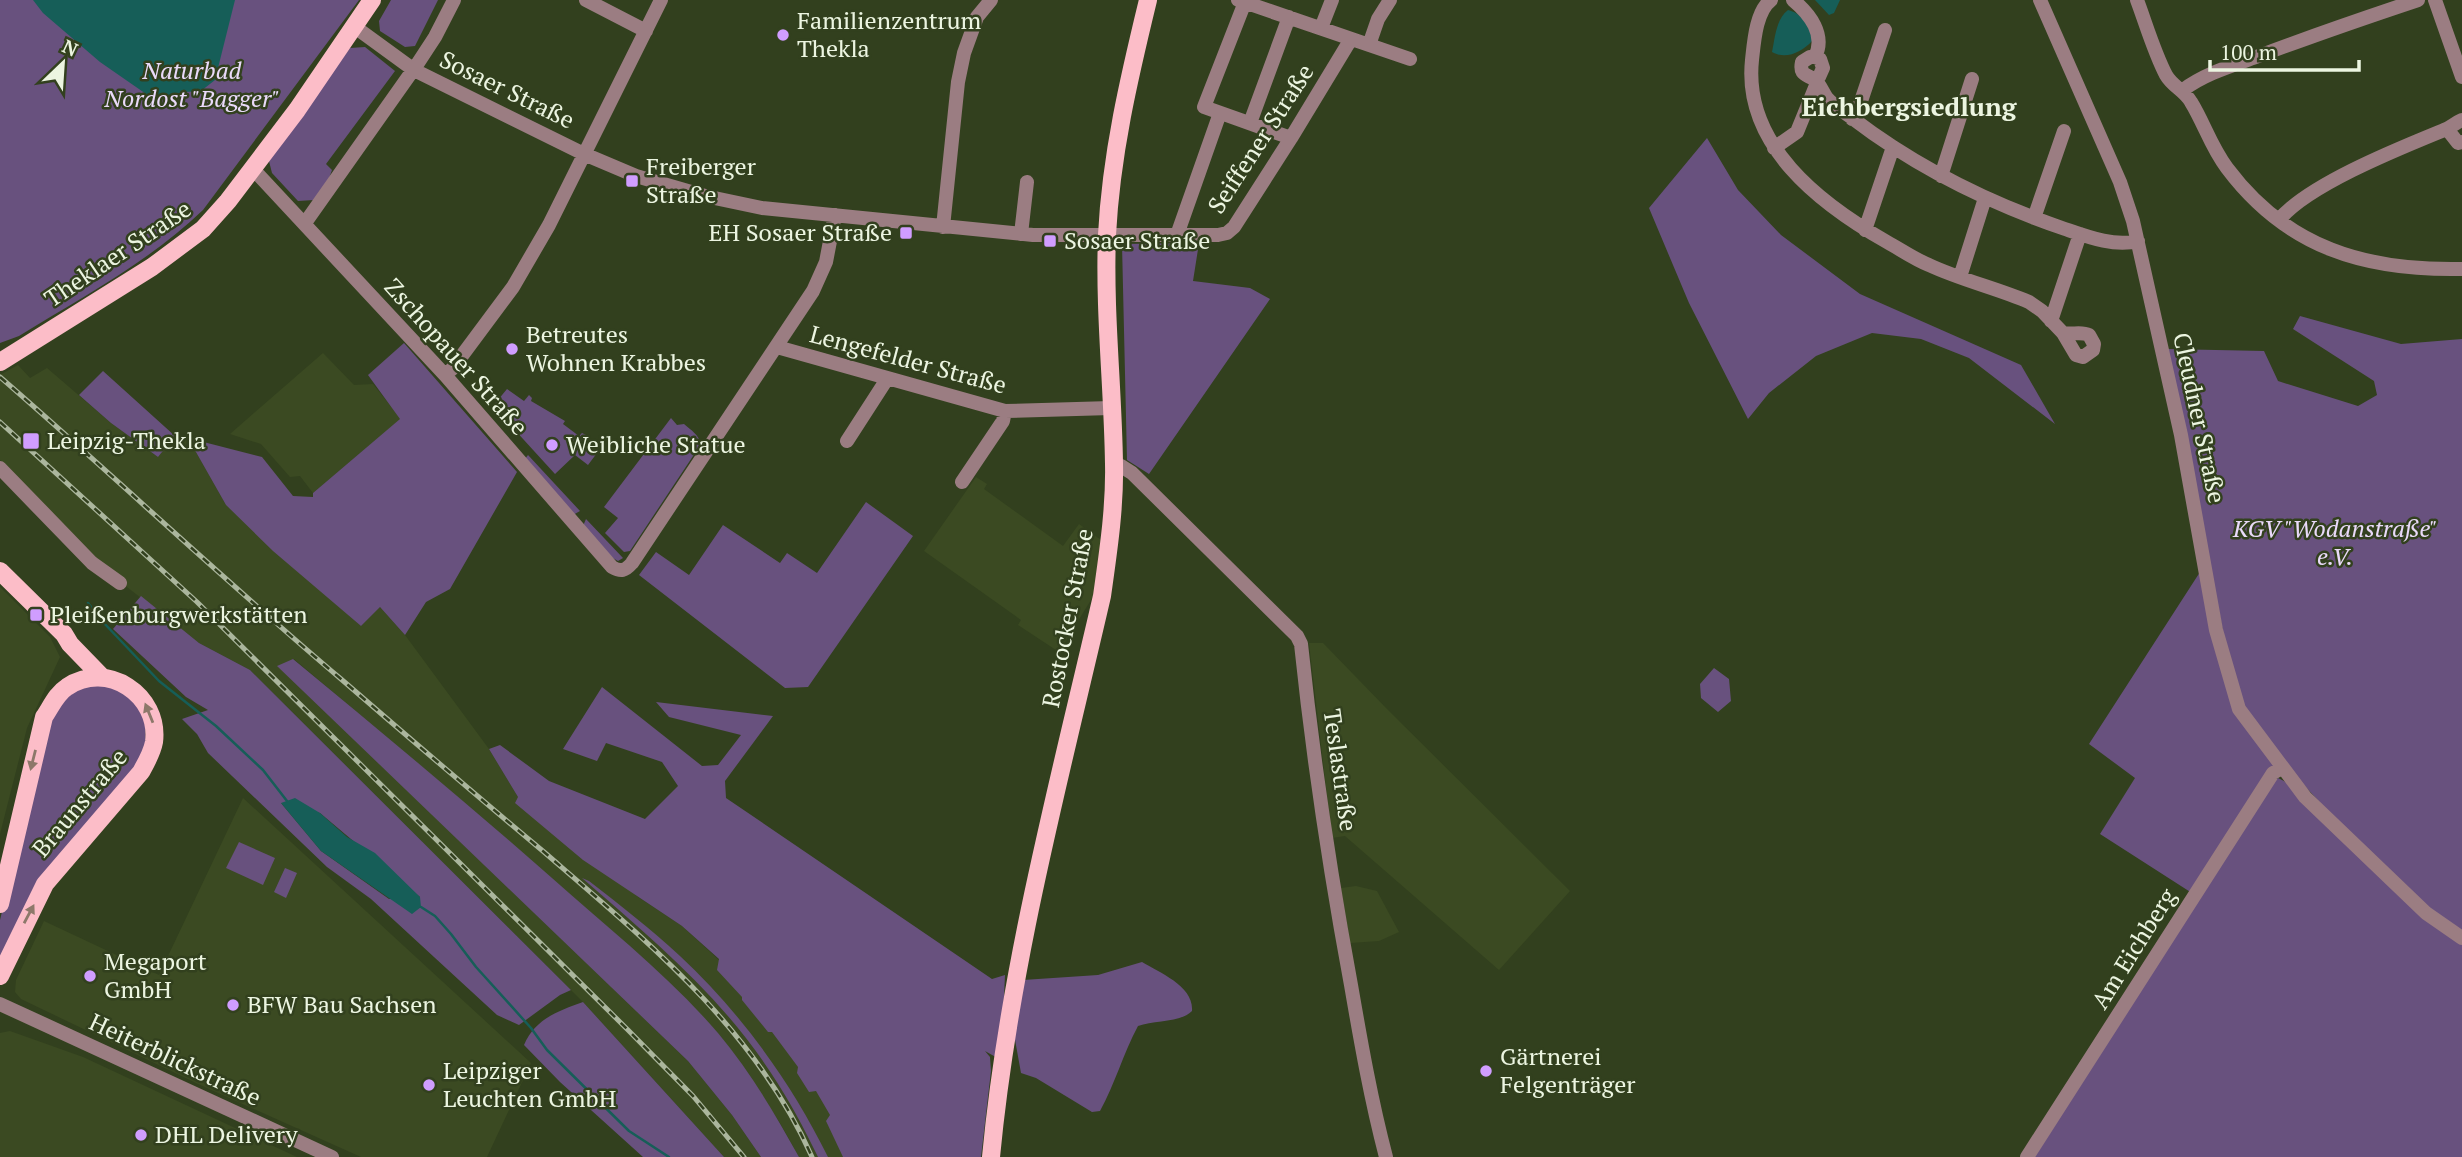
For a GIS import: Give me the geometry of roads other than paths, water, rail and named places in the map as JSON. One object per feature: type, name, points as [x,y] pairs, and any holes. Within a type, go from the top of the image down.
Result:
[{"type":"main road","name":"Theklaer Straße","points":[[0,362],[188,242],[219,212],[253,169],[372,0]]},
{"type":"main road","name":"Rostocker Straße","points":[[991,1157],[1001,1060],[1020,953],[1102,596],[1110,537],[1114,466],[1107,236],[1112,169],[1119,119],[1148,0]]},
{"type":"main road","name":"Braunstraße","points":[[0,571],[64,634],[70,644],[102,677],[124,683],[142,698],[154,726],[152,749],[141,772],[45,884],[0,976]]},
{"type":"main road","points":[[70,644],[67,687],[86,679],[102,677]]},
{"type":"main road","name":"Braunstraße","points":[[0,904],[44,717],[57,696],[67,687]]},
{"type":"street","points":[[305,223],[414,70],[454,0]]},
{"type":"street","points":[[586,0],[646,31]]},
{"type":"street","points":[[445,375],[514,284],[565,195],[661,0]]},
{"type":"street","points":[[943,227],[958,82],[964,53],[977,17],[991,0]]},
{"type":"street","points":[[1321,28],[1332,0]]},
{"type":"street","points":[[1368,46],[1378,19],[1390,0]]},
{"type":"street","points":[[1771,0],[1765,5],[1753,46],[1751,89],[1758,115],[1774,148],[1790,170],[1865,230],[1928,265],[2029,302],[2063,333]]},
{"type":"street","points":[[1774,148],[1797,132],[1815,81],[1823,68],[1822,63],[1815,57],[1819,39],[1817,29],[1808,14],[1793,0]]},
{"type":"street","name":"Cleudner Straße","points":[[2040,0],[2120,182],[2138,241],[2181,435],[2216,630],[2239,709],[2305,797],[2426,913],[2462,938]]},
{"type":"street","points":[[2137,0],[2166,76],[2183,90],[2190,100],[2205,132],[2227,168],[2254,198],[2279,220],[2316,242],[2367,262],[2399,268],[2462,269]]},
{"type":"street","points":[[2183,90],[2195,81],[2216,72],[2394,4],[2418,0]]},
{"type":"street","points":[[2435,0],[2462,77]]},
{"type":"street","points":[[1291,138],[1204,107],[1241,1],[1275,6],[1289,18],[1410,59]]},
{"type":"street","points":[[1250,123],[1289,18]]},
{"type":"street","name":"Sosaer Straße","points":[[355,27],[414,70],[584,153],[636,176],[705,196],[762,208],[943,227],[1021,234],[1107,236]]},
{"type":"street","points":[[1852,119],[1858,110],[1885,30]]},
{"type":"street","name":"Seiffener Straße","points":[[1107,236],[1227,233],[1234,227],[1291,138],[1351,39]]},
{"type":"street","points":[[1941,176],[1972,79]]},
{"type":"street","points":[[1815,81],[1829,100],[1852,119],[1941,176],[1985,198],[2080,234],[2116,243],[2138,241]]},
{"type":"street","points":[[1177,235],[1220,113]]},
{"type":"street","points":[[2279,220],[2299,200],[2462,120]]},
{"type":"street","points":[[2447,129],[2461,147]]},
{"type":"street","points":[[2034,218],[2064,131]]},
{"type":"street","points":[[1865,230],[1894,147]]},
{"type":"street","name":"Zschopauer Straße","points":[[253,169],[445,375],[612,567],[619,571],[626,570],[777,347]]},
{"type":"street","points":[[1021,234],[1027,182]]},
{"type":"street","points":[[1960,276],[1985,198]]},
{"type":"street","points":[[777,347],[821,274],[835,215]]},
{"type":"street","points":[[2051,321],[2080,234]]},
{"type":"street","name":"Lengefelder Straße","points":[[777,347],[1005,411],[1111,408]]},
{"type":"street","points":[[847,441],[887,379]]},
{"type":"street","points":[[962,482],[1003,421],[1005,411]]},
{"type":"street","name":"Teslastraße","points":[[1114,466],[1121,466],[1132,473],[1297,636],[1301,644],[1336,905],[1368,1079],[1386,1157]]},
{"type":"street","points":[[0,468],[92,563],[120,583]]},
{"type":"street","name":"Am Eichberg","points":[[2027,1157],[2273,773],[2282,768]]},
{"type":"street","name":"Heiterblickstraße","points":[[0,1004],[332,1157]]},
{"type":"water","points":[[33,0],[235,0],[215,80],[201,91],[149,96],[100,62],[43,13]]},
{"type":"water","points":[[1815,0],[1840,0],[1834,13],[1829,15]]},
{"type":"water","points":[[1788,10],[1798,14],[1805,22],[1812,41],[1794,54],[1777,54],[1772,52],[1775,35],[1781,18]]},
{"type":"water","points":[[295,798],[320,813],[347,837],[375,853],[420,897],[421,907],[412,914],[321,851],[281,803]]},
{"type":"waterway","points":[[88,603],[159,681],[216,726],[263,770],[287,801]]},
{"type":"waterway","points":[[421,907],[435,916],[451,934],[547,1050],[629,1131],[669,1157]]},
{"type":"railway","points":[[0,377],[255,605],[583,885],[659,954],[696,990],[761,1068],[789,1111],[812,1157]]},
{"type":"railway","points":[[0,422],[197,602],[628,1030],[693,1096],[744,1157]]},
{"type":"place","name":"Familienzentrum Thekla","points":[[783,35]]},
{"type":"place","name":"Freiberger Straße","points":[[632,181]]},
{"type":"place","name":"EH Sosaer Straße","points":[[906,233]]},
{"type":"place","name":"Sosaer Straße","points":[[1050,241]]},
{"type":"place","name":"Betreutes Wohnen Krabbes","points":[[512,349]]},
{"type":"place","name":"Leipzig-Thekla","points":[[31,441]]},
{"type":"place","name":"Weibliche Statue","points":[[552,445]]},
{"type":"place","name":"Pleißenburgwerkstätten","points":[[36,615]]},
{"type":"place","name":"Megaport GmbH","points":[[90,976]]},
{"type":"place","name":"BFW Bau Sachsen","points":[[233,1005]]},
{"type":"place","name":"Gärtnerei Felgenträger","points":[[1486,1071]]},
{"type":"place","name":"Leipziger Leuchten GmbH","points":[[429,1085]]},
{"type":"place","name":"DHL Delivery","points":[[141,1135]]},
{"type":"district","name":"Eichbergsiedlung","points":[[1909,107]]},
{"type":"park label","name":"Naturbad Nordost \"Bagger\"","points":[[192,85]]},
{"type":"park label","name":"KGV \"Wodanstraße\" e.V.","points":[[2335,543]]}]
